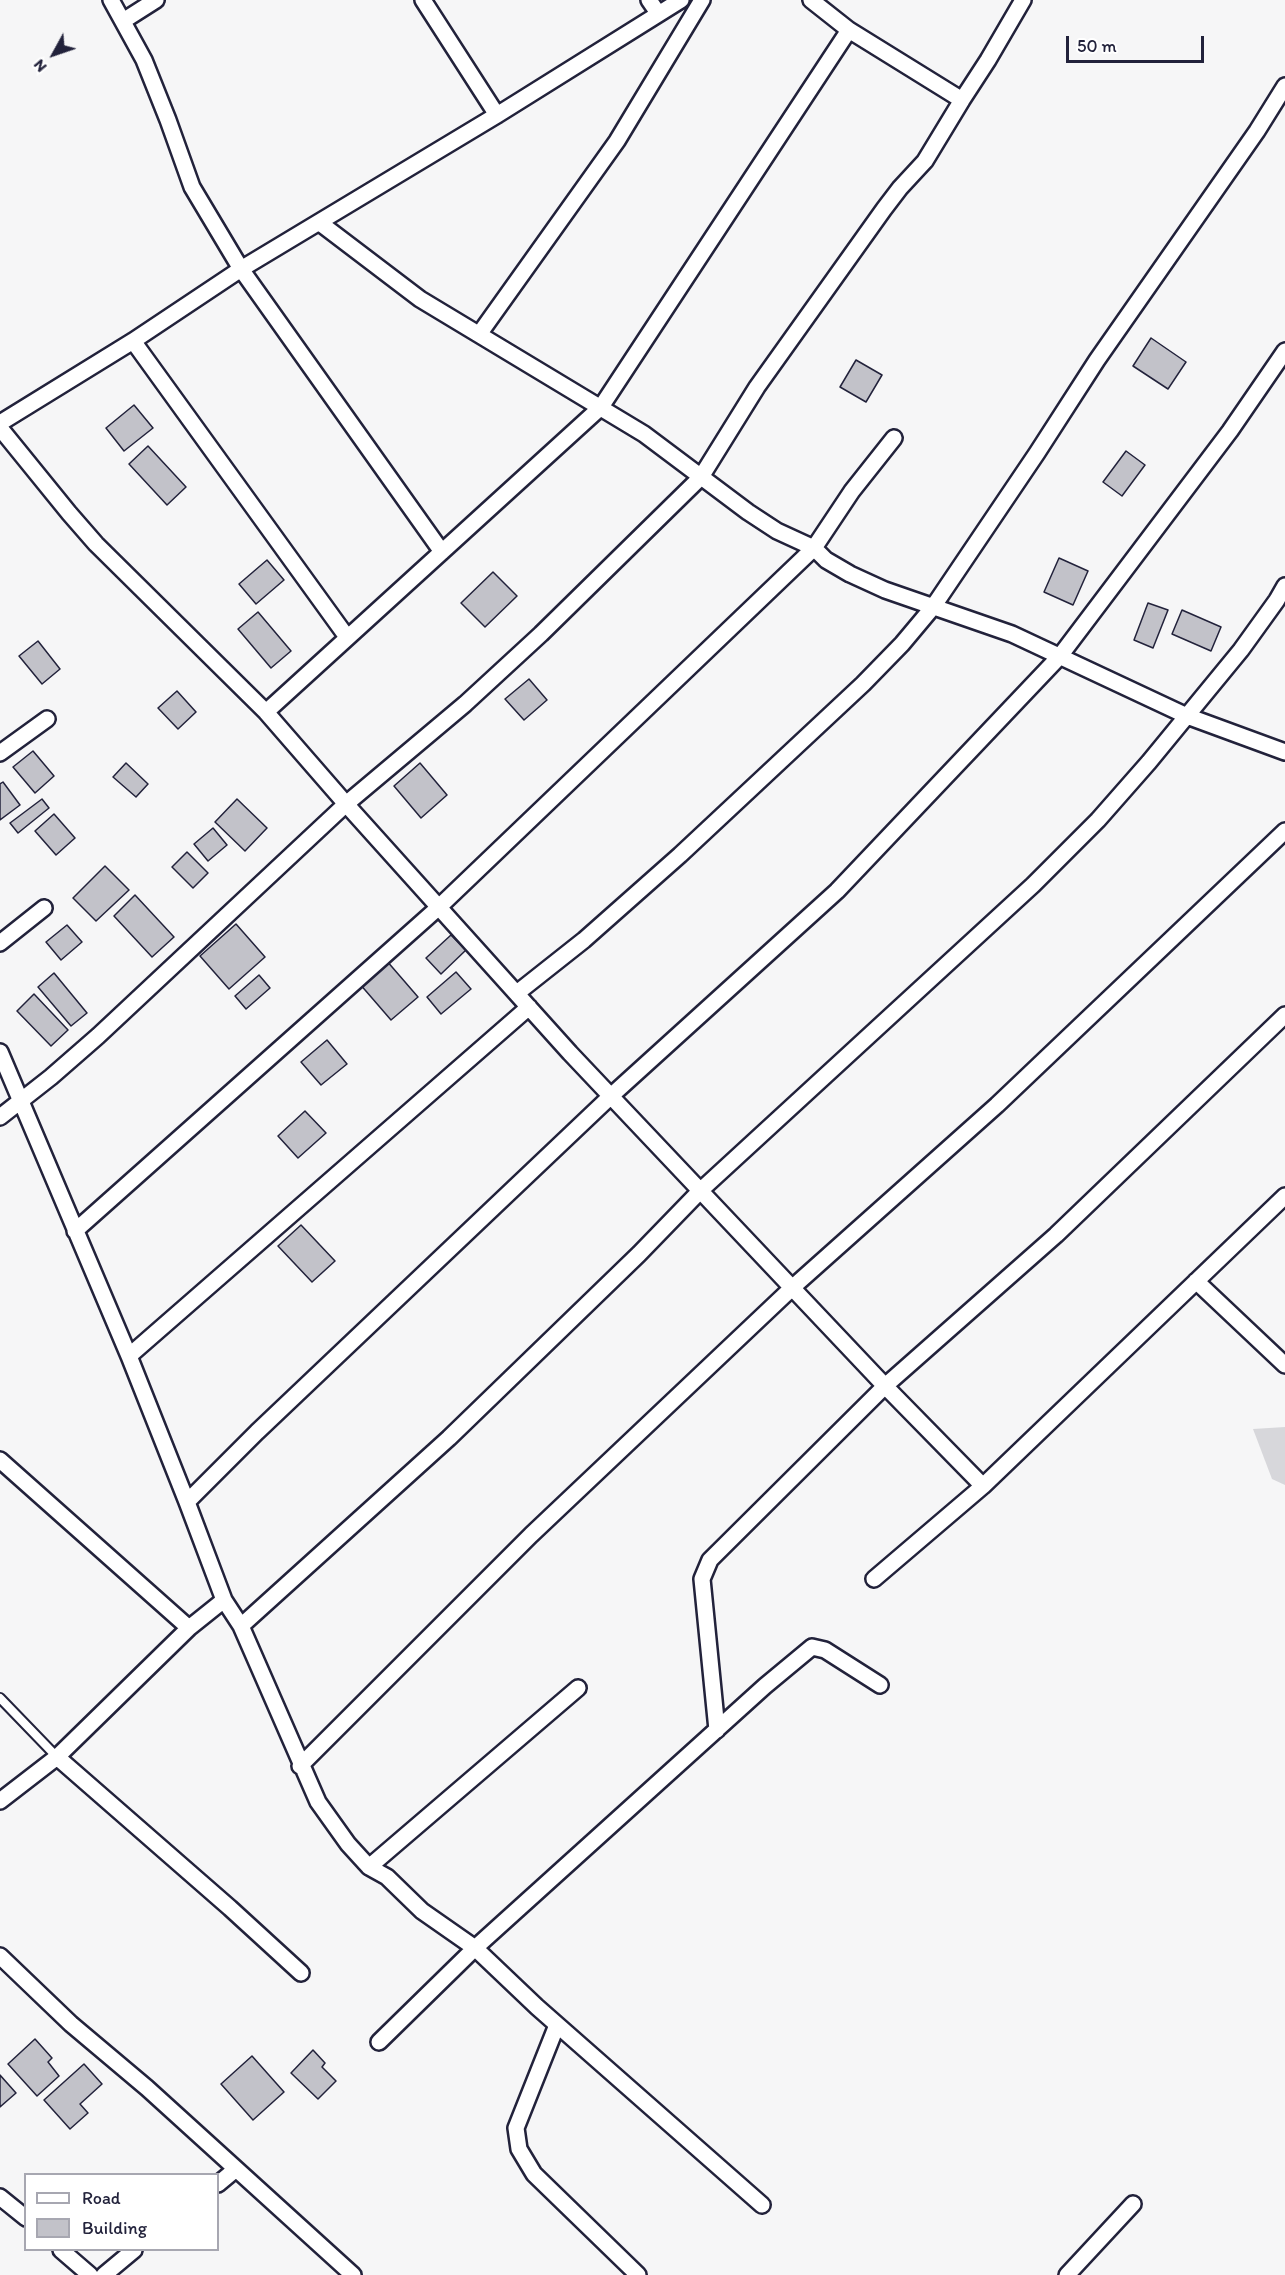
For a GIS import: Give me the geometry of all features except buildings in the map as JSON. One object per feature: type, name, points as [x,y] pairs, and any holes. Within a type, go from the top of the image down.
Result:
[{"type":"street","points":[[111,0],[144,60],[192,187],[241,269],[442,552]]},
{"type":"street","points":[[123,21],[156,0]]},
{"type":"street","points":[[423,0],[497,115]]},
{"type":"street","points":[[650,0],[658,13]]},
{"type":"street","points":[[0,423],[133,341],[241,269],[497,115],[681,0]]},
{"type":"street","points":[[480,333],[617,141],[702,0]]},
{"type":"street","points":[[811,0],[849,30],[962,99]]},
{"type":"street","points":[[0,1117],[98,1036],[346,804],[473,697],[541,634],[701,477],[757,387],[894,195],[925,161],[1023,0]]},
{"type":"street","points":[[266,712],[601,407],[849,30]]},
{"type":"street","points":[[517,993],[584,940],[680,855],[863,684],[902,644],[933,606],[1097,360],[1251,140],[1285,86]]},
{"type":"street","points":[[320,223],[420,298],[645,434],[777,531],[814,548],[826,560],[850,574],[885,590],[1012,634],[1187,716],[1285,752]]},
{"type":"street","points":[[133,341],[347,637]]},
{"type":"street","points":[[187,1502],[257,1432],[612,1095],[837,891],[1060,656],[1216,450],[1285,351]]},
{"type":"street","points":[[0,428],[96,544],[266,712],[529,1007],[885,1386],[983,1486]]},
{"type":"street","points":[[75,1231],[439,907],[814,548],[852,491],[894,438]]},
{"type":"street","points":[[241,1626],[449,1438],[639,1254],[701,1190],[1033,885],[1098,820],[1187,716],[1241,650],[1285,586]]},
{"type":"street","points":[[0,753],[47,719]]},
{"type":"street","points":[[300,1766],[531,1535],[793,1287],[997,1105],[1285,831]]},
{"type":"street","points":[[0,943],[44,908]]},
{"type":"street","points":[[129,1356],[529,1007]]},
{"type":"street","points":[[717,1730],[702,1579],[710,1560],[885,1386],[1056,1235],[1285,1015]]},
{"type":"street","points":[[0,1052],[129,1356],[224,1600],[241,1626],[300,1766],[318,1802],[348,1844],[369,1867],[387,1877],[422,1911],[475,1948],[557,2025],[762,2205]]},
{"type":"street","points":[[874,1579],[983,1486],[1285,1196]]},
{"type":"street","points":[[1196,1281],[1285,1365]]},
{"type":"street","points":[[0,1460],[189,1628]]},
{"type":"street","points":[[0,1801],[57,1757],[189,1628],[224,1600]]},
{"type":"street","points":[[379,2042],[475,1948],[812,1647],[825,1650],[880,1685]]},
{"type":"street","points":[[369,1867],[578,1688]]},
{"type":"street","points":[[57,1757],[301,1973]]},
{"type":"street","points":[[0,1956],[71,2024],[147,2088],[353,2275]]},
{"type":"street","points":[[557,2025],[516,2128],[519,2149],[534,2174],[638,2275]]},
{"type":"street","points":[[219,2183],[236,2169]]},
{"type":"street","points":[[0,2197],[24,2216]]},
{"type":"street","points":[[1067,2275],[1133,2204]]},
{"type":"street","points":[[62,2251],[90,2275]]},
{"type":"street","points":[[104,2275],[133,2251]]},
{"type":"lane","points":[[0,1698],[57,1757]]},
{"type":"shaded area","points":[[1285,1427],[1285,1485],[1272,1479],[1253,1429]]}]
